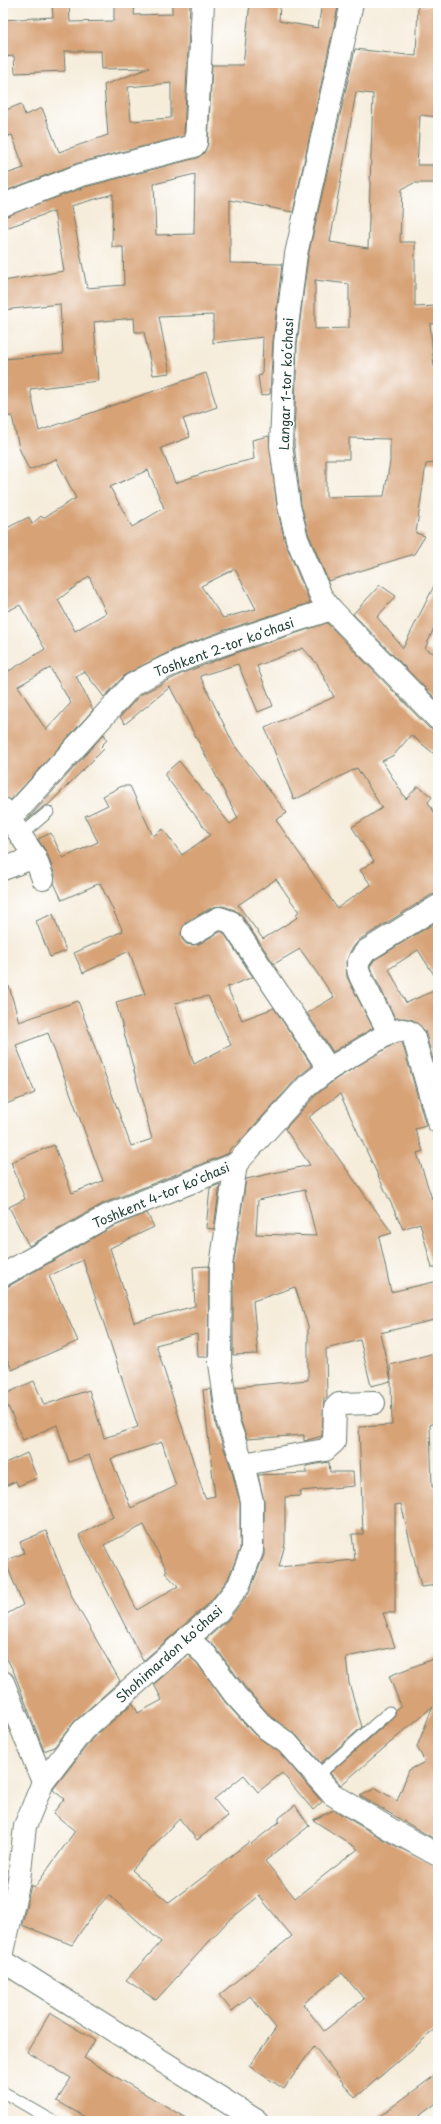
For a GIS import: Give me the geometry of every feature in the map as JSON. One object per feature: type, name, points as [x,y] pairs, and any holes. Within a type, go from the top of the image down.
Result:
[{"type":"street","points":[[3,205],[81,175],[194,146],[196,134],[203,3]]},
{"type":"street","name":"Langar 1-tor koʻchasi","points":[[352,3],[333,94],[296,254],[285,343],[281,444],[289,506],[298,539],[321,596],[331,609],[438,719]]},
{"type":"street","name":"Toshkent 2-tor koʻchasi","points":[[11,821],[132,685],[156,670],[184,659],[331,609]]},
{"type":"street","points":[[11,821],[35,857],[43,879]]},
{"type":"street","points":[[3,869],[35,857]]},
{"type":"street","points":[[389,1033],[361,978],[357,969],[357,962],[366,951],[438,906]]},
{"type":"street","points":[[193,933],[219,918],[231,922],[329,1069]]},
{"type":"street","points":[[236,1164],[307,1086],[329,1069],[389,1033],[402,1029],[413,1035],[438,1122]]},
{"type":"street","name":"Toshkent 4-tor koʻchasi","points":[[3,1275],[108,1216],[236,1164]]},
{"type":"street","name":"Shohimardon koʻchasi","points":[[3,1952],[18,1880],[25,1826],[43,1782],[83,1730],[218,1612],[239,1585],[252,1551],[252,1501],[243,1464],[228,1422],[220,1363],[221,1266],[236,1164]]},
{"type":"street","points":[[243,1464],[326,1450],[334,1442],[335,1408],[339,1404],[374,1402]]},
{"type":"street","points":[[187,1638],[206,1656],[235,1695],[263,1726],[287,1743],[332,1794],[438,1856]]},
{"type":"street","points":[[3,1682],[43,1782]]},
{"type":"street","points":[[3,1961],[255,2121]]},
{"type":"lane","points":[[11,821],[48,812]]},
{"type":"lane","points":[[317,1776],[389,1712]]},
{"type":"lane","points":[[3,2092],[53,2121]]},
{"type":"building","points":[[52,3],[69,3],[70,22],[114,21],[114,3],[135,3],[134,15],[172,14],[172,3],[190,3],[184,136],[78,163],[3,192],[3,175],[24,168],[12,135],[3,138],[3,111],[21,104],[25,115],[42,108],[59,152],[108,135],[104,85],[149,68],[102,69],[101,51],[64,51],[65,71],[15,73],[14,56],[3,57],[3,20],[53,17]],"holes":[[[171,83],[171,118],[131,121],[128,87]]]},
{"type":"building","points":[[250,3],[280,3],[279,21],[318,28],[322,3],[339,3],[293,212],[230,200],[230,263],[282,264],[273,341],[270,394],[261,396],[258,376],[262,375],[263,337],[213,343],[213,315],[159,317],[170,373],[153,375],[144,332],[135,332],[134,318],[94,322],[98,381],[30,389],[39,431],[206,373],[217,407],[183,419],[190,437],[161,448],[175,483],[224,466],[254,459],[252,440],[269,436],[277,508],[285,542],[310,603],[225,630],[173,650],[126,674],[104,697],[84,671],[76,676],[93,710],[11,800],[3,797],[3,661],[9,671],[45,649],[20,605],[3,613],[3,530],[29,517],[32,524],[41,516],[43,518],[76,498],[56,459],[29,470],[19,448],[12,416],[3,417],[3,359],[63,354],[60,304],[3,310],[3,281],[64,271],[54,211],[3,229],[3,217],[85,187],[197,158],[204,153],[208,144],[212,65],[243,65]],"holes":[[[195,174],[194,234],[156,235],[154,184]],[[113,194],[112,247],[123,247],[124,285],[87,288],[71,206]],[[148,470],[164,508],[132,527],[110,487]],[[235,569],[256,609],[223,618],[201,586]],[[89,576],[106,613],[75,631],[58,600]],[[50,668],[71,703],[46,730],[18,686]]]},
{"type":"building","points":[[418,6],[438,6],[438,117],[420,115],[417,165],[438,165],[438,183],[414,183],[402,189],[400,242],[415,242],[415,307],[438,306],[438,323],[430,324],[434,366],[438,366],[438,463],[426,464],[416,533],[425,536],[414,554],[328,581],[309,535],[301,504],[294,444],[297,344],[308,256],[355,49],[416,56]],"holes":[[[356,92],[373,94],[368,248],[330,242]],[[315,280],[349,284],[349,328],[315,329]],[[349,438],[390,439],[390,462],[384,496],[326,497],[326,459],[349,459]]]},
{"type":"building","points":[[438,578],[438,618],[425,649],[438,655],[438,701],[353,614],[380,585],[396,596],[377,617],[403,648]]},
{"type":"building","points":[[327,623],[429,728],[438,731],[438,757],[411,735],[394,755],[382,761],[406,799],[418,786],[432,797],[428,802],[438,819],[438,894],[431,895],[359,940],[351,950],[346,962],[347,977],[373,1028],[333,1052],[307,1013],[334,997],[300,949],[274,964],[241,915],[235,910],[223,906],[213,907],[186,922],[181,933],[182,939],[186,944],[199,944],[220,932],[223,932],[253,977],[227,987],[242,1020],[274,1008],[312,1066],[298,1077],[243,1138],[229,1150],[229,1153],[102,1204],[29,1246],[9,1207],[25,1199],[11,1162],[54,1145],[72,1193],[103,1181],[48,1033],[16,1045],[35,1093],[3,1105],[3,987],[9,986],[19,1022],[78,1001],[131,1146],[152,1139],[116,1002],[145,994],[129,951],[83,973],[74,953],[123,931],[100,883],[62,900],[54,883],[55,875],[47,853],[38,839],[51,833],[63,858],[98,842],[85,816],[108,805],[103,796],[122,786],[130,786],[153,836],[163,829],[182,855],[210,835],[164,774],[179,761],[230,824],[238,818],[170,687],[125,724],[120,717],[140,695],[183,673],[233,654]],"holes":[[[303,648],[318,665],[334,697],[265,728],[294,800],[357,768],[382,808],[352,827],[374,861],[360,870],[371,885],[337,908],[276,820],[287,813],[234,745],[200,676],[238,664],[258,712],[273,706],[257,666]],[[276,879],[299,912],[296,914],[298,917],[263,939],[238,905]],[[208,996],[231,1045],[194,1064],[175,1003]]]},
{"type":"building","points":[[104,734],[107,740],[101,746],[104,749],[48,805],[43,807],[26,821]]},
{"type":"building","points":[[53,914],[66,951],[50,957],[36,921]]},
{"type":"building","points":[[438,921],[438,981],[418,950],[389,969],[406,1003],[438,989],[438,1077],[425,1031],[413,1020],[395,1018],[370,967],[374,960]]},
{"type":"building","points":[[402,1042],[426,1126],[415,1129],[423,1151],[417,1153],[432,1199],[438,1196],[438,1268],[432,1268],[420,1223],[403,1229],[340,1094],[309,1117],[392,1233],[379,1237],[391,1292],[438,1281],[438,1319],[380,1333],[391,1380],[390,1365],[438,1352],[438,1422],[430,1425],[432,1487],[438,1484],[438,1585],[421,1587],[401,1504],[395,1505],[395,1613],[383,1613],[395,1647],[346,1657],[349,1683],[362,1727],[321,1763],[296,1735],[271,1717],[245,1687],[216,1648],[206,1639],[228,1620],[249,1593],[264,1555],[264,1501],[258,1475],[307,1473],[306,1466],[329,1462],[330,1472],[353,1472],[354,1486],[300,1491],[300,1496],[285,1497],[285,1544],[279,1567],[355,1560],[352,1534],[363,1534],[359,1427],[392,1425],[391,1381],[371,1386],[360,1340],[326,1349],[327,1398],[324,1398],[322,1436],[304,1441],[304,1435],[247,1439],[240,1419],[236,1387],[308,1380],[308,1326],[295,1287],[253,1301],[258,1354],[233,1355],[233,1267],[246,1179],[310,1165],[285,1129],[316,1095],[336,1079],[394,1044]],"holes":[[[305,1190],[316,1236],[256,1234],[258,1200]]]},
{"type":"building","points":[[220,1184],[214,1229],[206,1228],[210,1188]]},
{"type":"building","points":[[147,1213],[154,1227],[110,1248],[134,1322],[195,1306],[193,1267],[209,1266],[208,1357],[198,1357],[197,1334],[156,1345],[205,1498],[215,1496],[203,1390],[211,1389],[216,1426],[231,1468],[240,1502],[240,1549],[228,1579],[209,1603],[143,1661],[79,1535],[113,1517],[89,1455],[69,1462],[57,1425],[23,1440],[3,1395],[34,1381],[44,1405],[89,1390],[104,1438],[138,1427],[83,1260],[49,1276],[78,1341],[12,1370],[3,1350],[3,1287],[9,1286],[112,1227]],"holes":[[[162,1442],[176,1486],[131,1508],[111,1459]],[[144,1525],[167,1571],[165,1573],[178,1586],[137,1610],[104,1545]]]},
{"type":"building","points":[[27,1453],[37,1478],[18,1486],[16,1481],[3,1487],[3,1464]]},
{"type":"building","points":[[46,1531],[73,1599],[120,1681],[75,1721],[54,1747],[44,1751],[13,1670],[3,1652],[3,1616],[23,1605],[5,1561],[24,1553],[20,1542]]},
{"type":"building","points":[[188,1655],[197,1663],[225,1702],[254,1734],[279,1752],[322,1802],[313,1810],[282,1773],[258,1792],[244,1775],[214,1799],[228,1816],[197,1840],[179,1818],[132,1870],[169,1903],[249,1842],[251,1844],[279,1822],[279,1818],[295,1805],[309,1826],[265,1861],[295,1898],[358,1849],[313,1820],[334,1810],[384,1840],[438,1867],[438,2027],[355,2098],[314,2046],[284,2089],[249,2066],[276,2028],[250,1996],[232,2011],[219,1995],[292,1936],[259,1896],[227,1922],[156,2000],[126,1980],[161,1942],[109,1895],[96,1909],[72,1945],[22,1925],[31,1885],[35,1887],[75,1831],[53,1813],[64,1799],[53,1790],[54,1788],[92,1739],[133,1703],[138,1713],[162,1700],[154,1684]],"holes":[[[342,1973],[364,1999],[324,2031],[303,2004]]]},
{"type":"building","points":[[438,1657],[438,1841],[360,1796],[376,1788],[397,1801],[409,1770],[425,1762],[417,1747],[433,1706],[341,1785],[330,1773],[394,1717],[396,1710],[401,1706],[389,1676]]},
{"type":"building","points":[[50,2013],[95,2040],[84,2058],[191,2121],[92,2121],[57,2101],[71,2078],[27,2052]]},
{"type":"building","points":[[438,2073],[438,2102],[412,2121],[373,2121]]}]
